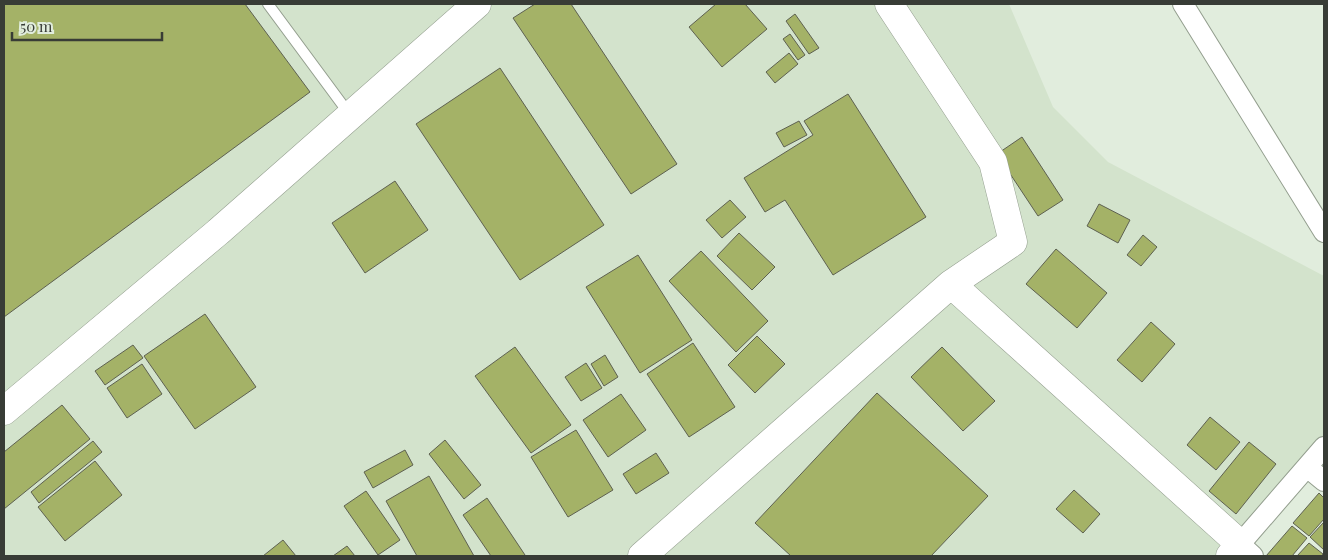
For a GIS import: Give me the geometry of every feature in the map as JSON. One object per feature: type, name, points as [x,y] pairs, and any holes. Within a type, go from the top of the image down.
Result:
[{"type":"street","points":[[5,407],[218,232],[477,4]]},
{"type":"street","points":[[642,556],[950,284],[1013,242],[992,162],[889,4]]},
{"type":"street","points":[[1184,4],[1324,232]]},
{"type":"street","points":[[950,284],[1241,552],[1306,467],[1324,448]]},
{"type":"street","points":[[1306,467],[1324,481]]},
{"type":"lane","points":[[268,4],[350,115]]},
{"type":"shaded area","points":[[4,4],[1009,4],[1053,107],[1108,162],[1324,276],[1324,436],[1219,556],[4,556]]},
{"type":"building","points":[[4,4],[245,4],[310,92],[4,317]]},
{"type":"building","points":[[535,4],[571,4],[677,164],[631,194],[513,18]]},
{"type":"building","points":[[716,4],[745,4],[767,29],[722,67],[689,27]]},
{"type":"building","points":[[795,14],[819,48],[809,54],[786,21]]},
{"type":"building","points":[[790,34],[805,55],[798,60],[783,39]]},
{"type":"building","points":[[789,53],[798,64],[775,83],[766,72]]},
{"type":"building","points":[[500,68],[604,225],[520,280],[416,124]]},
{"type":"building","points":[[848,94],[926,217],[833,275],[785,200],[765,212],[744,178],[813,135],[804,121]]},
{"type":"building","points":[[799,121],[807,135],[784,147],[776,133]]},
{"type":"building","points":[[1022,137],[1063,200],[1038,216],[997,154]]},
{"type":"building","points":[[395,181],[428,230],[365,273],[332,223]]},
{"type":"building","points":[[730,200],[746,217],[722,238],[706,220]]},
{"type":"building","points":[[1099,204],[1130,220],[1118,243],[1087,226]]},
{"type":"building","points":[[739,233],[775,267],[752,290],[717,256]]},
{"type":"building","points":[[1143,235],[1157,247],[1141,266],[1127,255]]},
{"type":"building","points":[[1056,249],[1107,293],[1077,328],[1026,284]]},
{"type":"building","points":[[701,251],[768,321],[736,352],[669,281]]},
{"type":"building","points":[[638,255],[692,340],[640,373],[586,287]]},
{"type":"building","points":[[205,314],[256,387],[195,429],[144,356]]},
{"type":"building","points":[[1151,322],[1175,344],[1142,382],[1117,360]]},
{"type":"building","points":[[757,336],[785,364],[755,393],[728,365]]},
{"type":"building","points":[[693,343],[735,407],[689,437],[647,374]]},
{"type":"building","points":[[133,345],[143,358],[105,385],[95,371]]},
{"type":"building","points":[[515,347],[571,425],[531,453],[475,376]]},
{"type":"building","points":[[942,347],[995,401],[963,431],[911,377]]},
{"type":"building","points":[[605,355],[618,377],[604,386],[591,364]]},
{"type":"building","points":[[586,363],[602,388],[581,401],[565,377]]},
{"type":"building","points":[[142,364],[162,394],[127,418],[107,388]]},
{"type":"building","points":[[877,393],[988,496],[931,556],[791,556],[755,523]]},
{"type":"building","points":[[621,394],[646,430],[608,457],[583,420]]},
{"type":"building","points":[[62,405],[90,439],[4,509],[4,452]]},
{"type":"building","points":[[1210,417],[1240,442],[1216,470],[1187,445]]},
{"type":"building","points":[[576,430],[613,490],[568,517],[531,457]]},
{"type":"building","points":[[445,440],[481,485],[464,499],[429,454]]},
{"type":"building","points":[[93,441],[102,452],[39,503],[31,492]]},
{"type":"building","points":[[1249,442],[1276,464],[1236,514],[1209,491]]},
{"type":"building","points":[[405,450],[413,465],[373,488],[364,472]]},
{"type":"building","points":[[656,453],[669,473],[636,494],[623,474]]},
{"type":"building","points":[[95,461],[122,495],[65,541],[38,507]]},
{"type":"building","points":[[429,476],[474,556],[417,556],[386,501]]},
{"type":"building","points":[[1074,490],[1100,514],[1083,533],[1056,509]]},
{"type":"building","points":[[366,491],[400,540],[378,555],[344,506]]},
{"type":"building","points":[[1319,493],[1324,498],[1324,519],[1309,536],[1293,523]]},
{"type":"building","points":[[487,498],[525,555],[491,556],[463,515]]},
{"type":"building","points":[[1324,522],[1324,550],[1310,537]]},
{"type":"building","points":[[1292,526],[1307,538],[1292,556],[1266,556]]},
{"type":"building","points":[[283,540],[296,556],[263,556]]},
{"type":"building","points":[[1309,543],[1323,554],[1321,556],[1297,556]]},
{"type":"building","points":[[347,546],[355,556],[333,556]]}]
